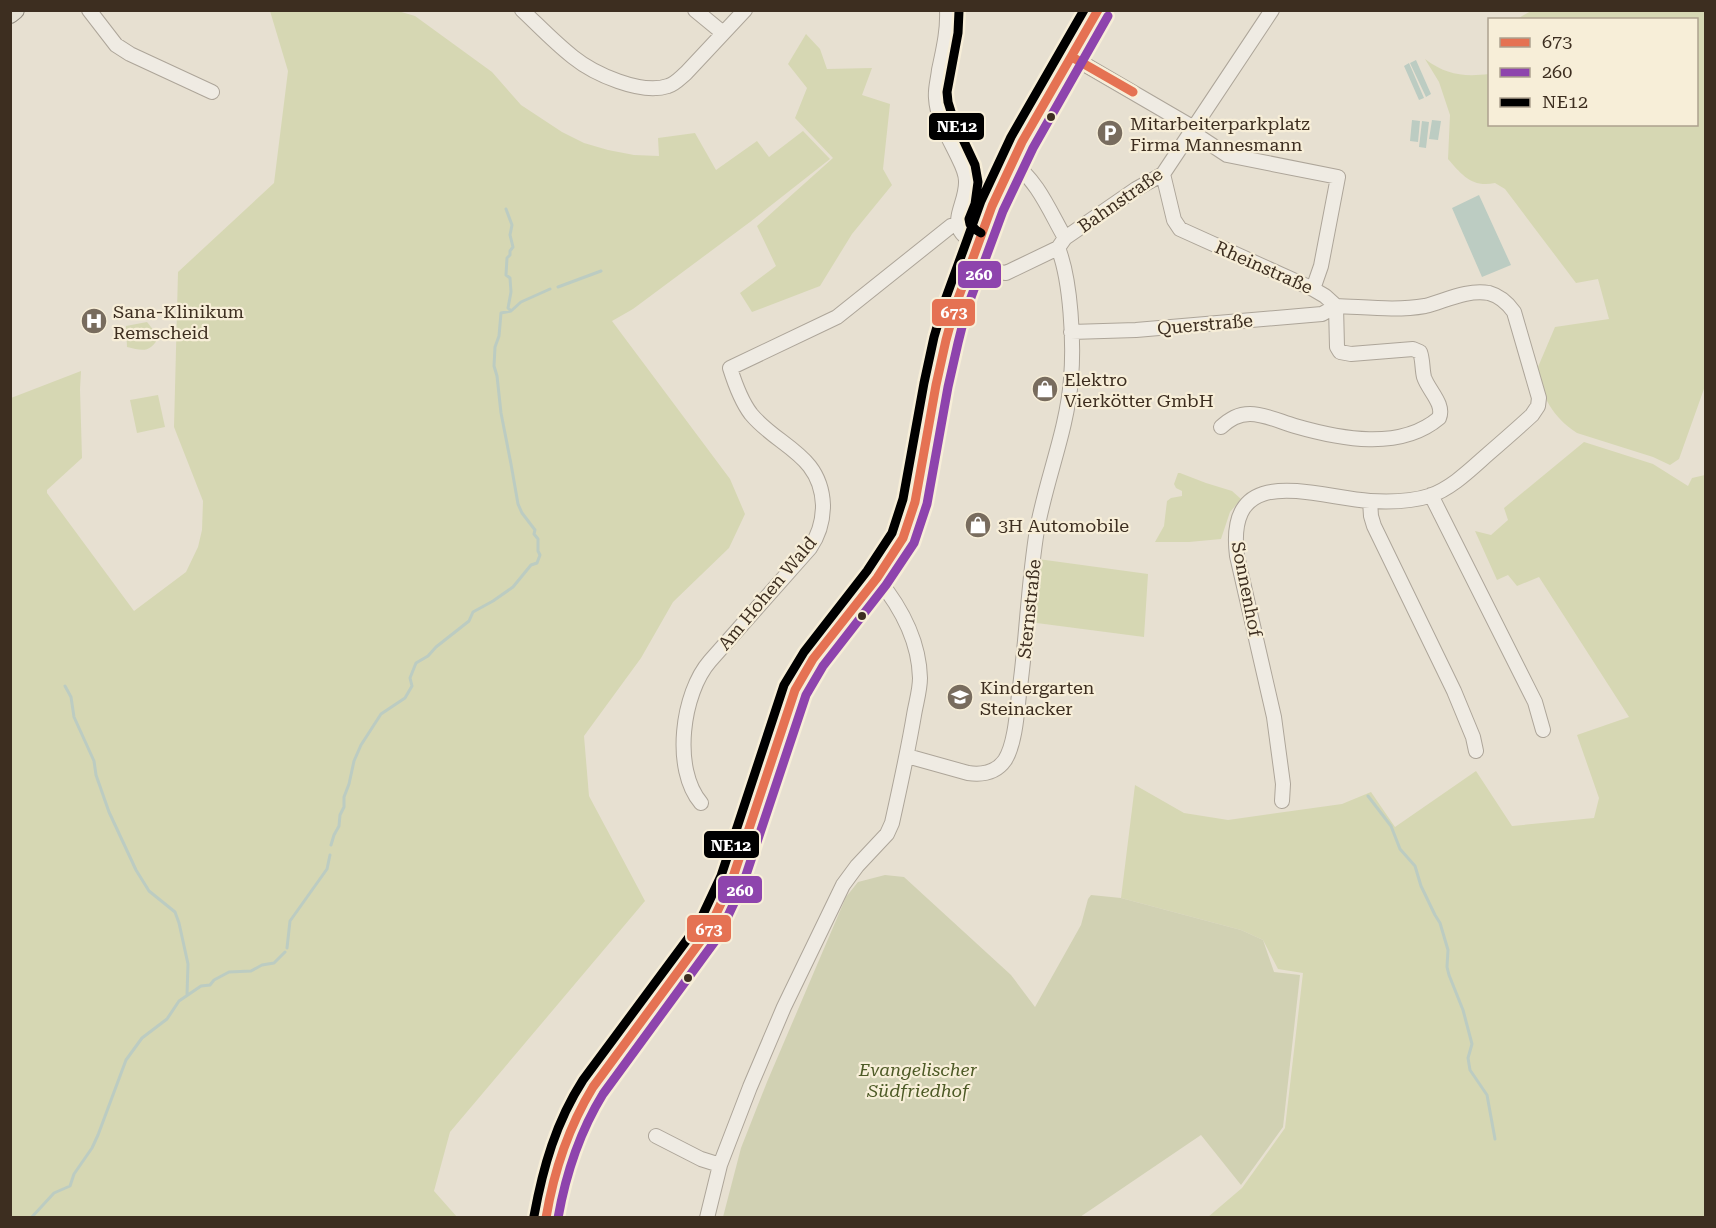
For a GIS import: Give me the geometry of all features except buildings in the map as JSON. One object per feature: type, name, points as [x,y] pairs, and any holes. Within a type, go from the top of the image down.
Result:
[{"type":"main road","points":[[10,14],[15,10]]},
{"type":"main road","points":[[546,1218],[560,1155],[572,1122],[582,1103],[698,946],[717,915],[732,880],[795,690],[813,659],[877,578],[903,538],[915,502],[946,340],[969,268],[1022,142],[1098,10]]},
{"type":"street","points":[[89,10],[116,45],[130,54],[212,92]]},
{"type":"street","points":[[522,10],[574,58],[589,68],[618,81],[645,87],[663,87],[676,82],[745,10]]},
{"type":"street","points":[[695,10],[723,33]]},
{"type":"street","points":[[946,10],[946,32],[935,91],[936,99],[942,122],[963,168],[966,180],[963,201],[957,218],[960,232],[968,240],[978,244]]},
{"type":"street","name":"Bahnstraße","points":[[969,268],[1006,273],[1061,243],[1136,189],[1163,174],[1272,10]]},
{"type":"street","points":[[1072,57],[1193,130],[1227,155],[1338,177],[1321,266],[1314,289]]},
{"type":"street","name":"Sternstraße","points":[[907,756],[968,773],[987,773],[998,768],[1004,761],[1010,749],[1017,716],[1038,530],[1066,418],[1071,377],[1071,332],[1061,243],[1031,180],[1012,163]]},
{"type":"street","name":"Rheinstraße","points":[[1163,174],[1174,220],[1180,229],[1314,289],[1336,306]]},
{"type":"street","name":"Am Hohen Wald","points":[[701,803],[694,795],[686,771],[683,752],[690,700],[698,678],[710,661],[810,548],[818,535],[822,517],[822,494],[817,477],[808,464],[758,422],[736,387],[730,368],[837,317],[951,226],[958,224]]},
{"type":"street","name":"Sonnenhof","points":[[1282,801],[1281,767],[1274,717],[1237,556],[1237,524],[1244,508],[1251,501],[1272,491],[1370,501],[1400,501],[1431,495],[1464,474],[1533,415],[1539,398],[1514,312],[1498,296],[1473,293],[1425,306],[1411,307],[1336,306]]},
{"type":"street","points":[[1221,427],[1238,416],[1255,414],[1331,435],[1382,438],[1411,432],[1439,418],[1440,409],[1424,376],[1420,352],[1413,350],[1351,354],[1340,352],[1337,347],[1336,306]]},
{"type":"street","name":"Querstraße","points":[[1071,332],[1105,332],[1322,314],[1336,306]]},
{"type":"street","points":[[1431,495],[1535,702],[1543,730]]},
{"type":"street","points":[[1370,501],[1374,526],[1454,691],[1473,736],[1476,751]]},
{"type":"street","points":[[707,1218],[720,1165],[784,1007],[843,885],[857,866],[887,834],[892,824],[920,680],[918,658],[904,616],[877,578]]},
{"type":"street","points":[[656,1136],[701,1159],[720,1165]]},
{"type":"green space","points":[[270,11],[398,11],[415,16],[492,72],[521,105],[562,132],[584,143],[634,155],[659,156],[658,138],[695,133],[716,170],[757,141],[769,157],[803,131],[830,159],[633,309],[612,321],[730,479],[745,514],[729,548],[673,602],[641,658],[584,736],[589,796],[645,901],[450,1132],[434,1191],[457,1217],[11,1217],[11,398],[81,371],[82,458],[47,490],[47,493],[134,611],[186,572],[198,547],[202,530],[203,501],[174,427],[178,272],[274,183],[288,71]]},
{"type":"green space","points":[[1531,11],[1705,11],[1705,386],[1679,459],[1670,465],[1653,457],[1577,433],[1561,420],[1550,405],[1534,369],[1538,367],[1555,327],[1609,319],[1598,279],[1576,283],[1505,189],[1495,183],[1480,184],[1468,179],[1448,159],[1450,115],[1439,82],[1425,59],[1440,69],[1456,74],[1488,74],[1488,126],[1698,126],[1698,18],[1519,18]]},
{"type":"green space","points":[[806,34],[820,49],[827,69],[872,68],[862,95],[890,104],[883,169],[892,185],[852,234],[820,286],[752,312],[740,293],[776,266],[757,226],[833,158],[795,118],[807,88],[788,64]]},
{"type":"green space","points":[[147,322],[159,337],[156,342],[146,349],[127,347],[126,326]]},
{"type":"green space","points":[[158,395],[165,427],[137,433],[130,400]]},
{"type":"green space","points":[[1584,442],[1653,464],[1688,486],[1692,478],[1705,475],[1705,1217],[1208,1217],[1242,1188],[1285,1128],[1303,973],[1278,969],[1263,940],[1241,930],[1121,898],[1135,785],[1184,813],[1228,820],[1342,804],[1371,792],[1395,827],[1476,771],[1512,826],[1594,818],[1599,798],[1577,735],[1629,717],[1539,577],[1517,586],[1508,575],[1497,580],[1475,531],[1491,535],[1508,520],[1504,508]]},
{"type":"green space","points":[[1178,473],[1232,491],[1241,499],[1230,512],[1221,539],[1155,542],[1164,526],[1167,501],[1182,496],[1182,491],[1174,484]]},
{"type":"green space","points":[[1038,559],[1148,574],[1144,637],[1029,622]]},
{"type":"green space","name":"Evangelischer Südfriedhof","points":[[885,875],[904,877],[1011,975],[1035,1007],[1081,925],[1091,895],[1121,898],[1241,930],[1263,940],[1274,972],[1300,975],[1283,1127],[1241,1185],[1201,1135],[1080,1217],[723,1217],[741,1148],[846,897],[858,882]]},
{"type":"shaded area","points":[[1416,60],[1431,94],[1426,97],[1410,63]]},
{"type":"shaded area","points":[[1409,63],[1424,98],[1419,100],[1404,66]]},
{"type":"shaded area","points":[[1412,120],[1420,121],[1418,142],[1410,141]]},
{"type":"shaded area","points":[[1432,120],[1441,121],[1438,140],[1429,139]]},
{"type":"shaded area","points":[[1422,121],[1429,122],[1426,148],[1419,147]]},
{"type":"shaded area","points":[[1479,195],[1511,265],[1482,277],[1452,208]]},
{"type":"waterway","points":[[506,209],[512,225],[510,235],[513,247],[507,258],[506,275],[510,278],[511,292],[508,308],[510,310]]},
{"type":"waterway","points":[[558,287],[601,271]]},
{"type":"waterway","points":[[331,845],[339,826],[344,797],[361,745],[381,714],[405,698],[412,686],[410,678],[416,663],[428,656],[469,621],[473,612],[513,587],[531,565],[537,563],[540,555],[538,539],[534,534],[535,530],[518,504],[494,366],[501,313],[511,311],[521,302],[550,289]]},
{"type":"waterway","points":[[65,686],[71,697],[74,717],[94,761],[96,775],[109,812],[136,870],[149,891],[175,912],[188,964],[187,995]]},
{"type":"waterway","points":[[1368,796],[1391,826],[1400,849],[1415,866],[1421,886],[1440,923],[1448,950],[1449,975],[1463,1010],[1472,1044],[1468,1058],[1470,1070],[1487,1095],[1495,1139]]},
{"type":"waterway","points":[[287,948],[290,921],[327,869],[330,855]]},
{"type":"waterway","points":[[31,1218],[54,1193],[70,1186],[74,1174],[98,1135],[126,1060],[142,1038],[167,1019],[179,1001],[201,986],[210,985],[214,980],[229,972],[251,971],[262,965],[274,963],[285,952]]},
{"type":"transit line","name":"NE12","points":[[534,1216],[552,1145],[565,1112],[583,1080],[698,925],[721,876],[784,685],[804,652],[867,571],[892,533],[903,499],[934,337],[981,201],[1011,137],[1084,10]]},
{"type":"transit line","name":"673","points":[[546,1218],[563,1150],[584,1102],[708,931],[732,880],[795,690],[813,659],[877,578],[903,538],[915,502],[946,340],[955,307],[992,206],[1022,142],[1098,10]]},
{"type":"transit line","name":"NE12","points":[[959,11],[958,33],[947,92],[953,118],[975,165],[978,182],[975,204],[969,219],[970,224],[981,233]]},
{"type":"transit line","name":"260","points":[[558,1218],[574,1154],[603,1094],[718,937],[743,884],[806,695],[823,666],[886,585],[914,543],[927,504],[948,387],[966,311],[1003,211],[1033,148],[1108,16]]},
{"type":"transit line","name":"673","points":[[1072,57],[1133,92]]},
{"type":"place","name":"Mitarbeiterparkplatz Firma Mannesmann","points":[[1110,133]]},
{"type":"place","name":"Sana-Klinikum Remscheid","points":[[94,321]]},
{"type":"place","name":"Elektro Vierkötter GmbH","points":[[1045,389]]},
{"type":"place","name":"3H Automobile","points":[[978,525]]},
{"type":"place","name":"Kindergarten Steinacker","points":[[960,697]]}]
